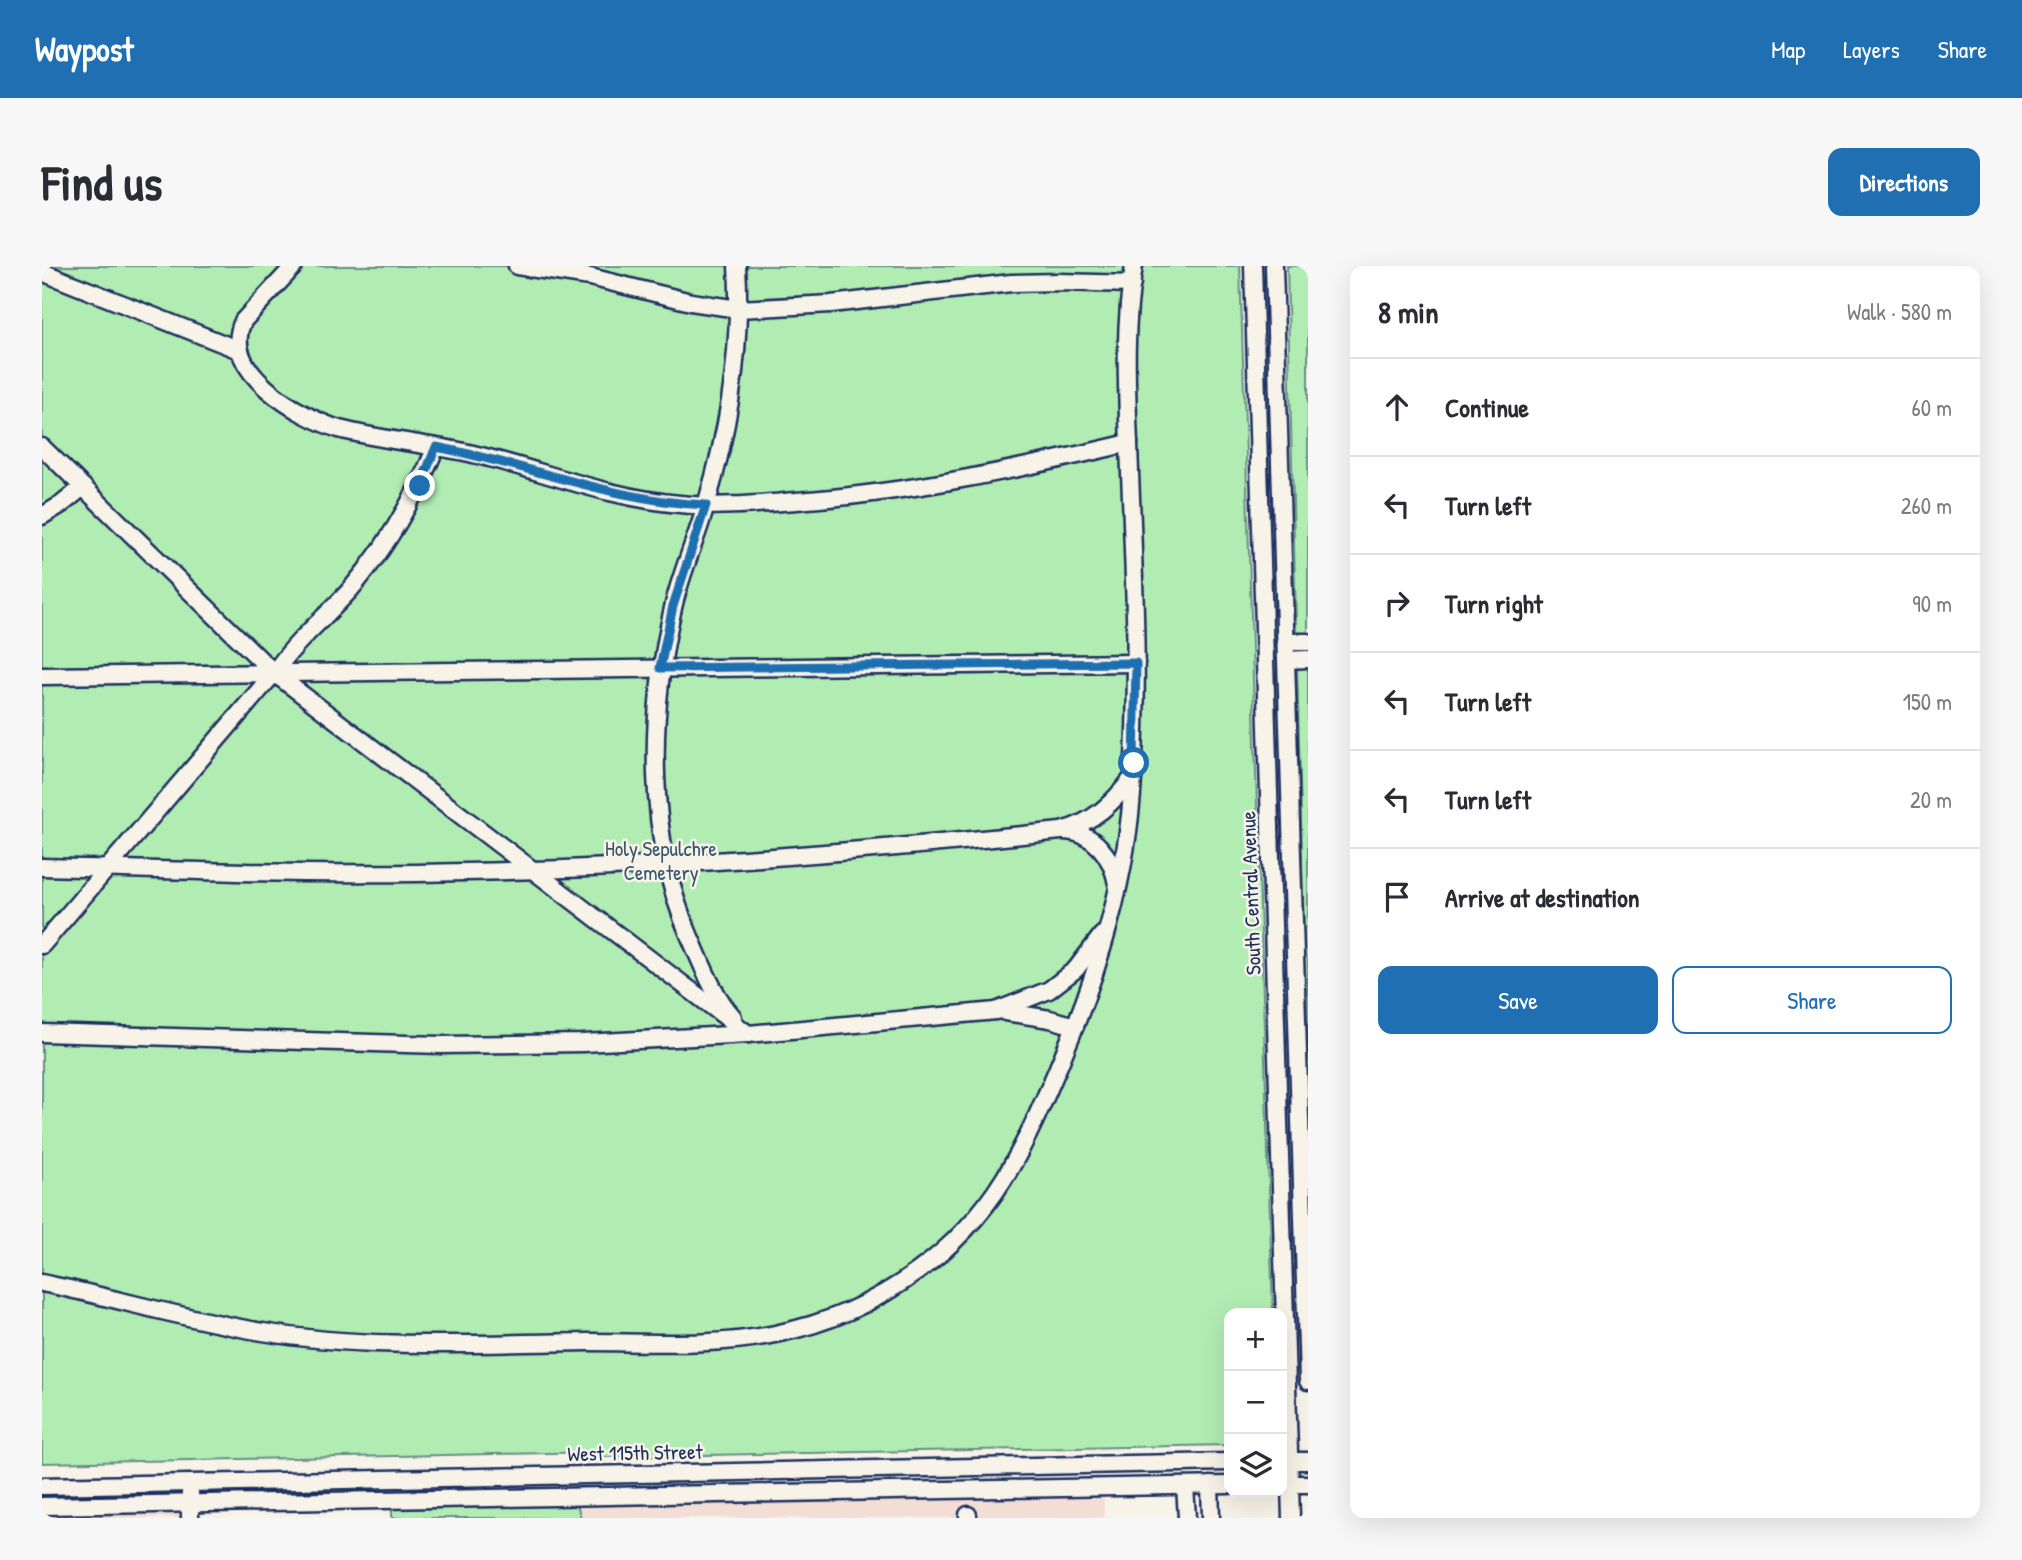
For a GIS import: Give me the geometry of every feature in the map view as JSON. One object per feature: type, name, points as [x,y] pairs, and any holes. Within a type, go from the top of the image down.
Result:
[{"type":"street","points":[[294,266],[243,321],[238,331],[242,359],[260,382],[289,408],[320,423],[354,433],[494,460],[623,495],[679,504],[706,505],[810,500],[891,491],[990,474],[1129,443]]},
{"type":"street","points":[[517,266],[590,277],[691,302],[738,309],[831,304],[1011,283],[1132,284]]},
{"type":"street","points":[[737,266],[738,309],[732,383],[706,505],[673,606],[660,668],[656,709],[656,771],[662,838],[682,918],[727,1010],[748,1034]]},
{"type":"street","points":[[42,1285],[219,1325],[332,1340],[433,1344],[735,1339],[774,1335],[825,1321],[874,1298],[922,1269],[961,1234],[995,1195],[1019,1156],[1097,969],[1118,891],[1133,777],[1136,663],[1127,378],[1134,266]]},
{"type":"street","name":"South Central Avenue","points":[[1253,266],[1280,1144],[1285,1434]]},
{"type":"street","name":"South Central Avenue","points":[[1274,266],[1304,1144],[1308,1381]]},
{"type":"street","points":[[42,272],[239,350]]},
{"type":"street","points":[[42,447],[274,673],[748,1034]]},
{"type":"street","points":[[42,945],[274,673],[294,644],[323,619],[377,556],[408,509],[436,447]]},
{"type":"street","points":[[42,516],[83,487]]},
{"type":"street","points":[[1286,642],[1308,642]]},
{"type":"street","points":[[1286,660],[1308,659]]},
{"type":"street","points":[[42,676],[1136,663]]},
{"type":"street","points":[[1061,831],[1090,820],[1117,797],[1133,777]]},
{"type":"street","points":[[42,867],[349,873],[531,871],[774,858],[1061,831],[1084,834],[1101,848],[1113,869],[1118,891]]},
{"type":"street","points":[[996,1011],[1035,997],[1062,981],[1076,969],[1100,939],[1114,911]]},
{"type":"street","points":[[42,1033],[441,1045],[583,1042],[748,1034],[996,1011],[1024,1013],[1075,1026]]},
{"type":"street","points":[[1280,1144],[1304,1144]]},
{"type":"street","points":[[1287,1461],[1308,1461]]},
{"type":"street","name":"West 115th Street","points":[[42,1486],[1224,1462]]},
{"type":"street","points":[[189,1483],[190,1511]]},
{"type":"street","points":[[1287,1484],[1308,1484]]},
{"type":"street","name":"West 115th Street","points":[[42,1506],[71,1512],[190,1511],[1224,1485]]},
{"type":"street","points":[[1185,1486],[1187,1518]]},
{"type":"street","points":[[1210,1486],[1211,1518]]},
{"type":"street","name":"South Central Avenue","points":[[1287,1491],[1291,1518]]},
{"type":"shaded area","points":[[1104,1495],[1104,1518],[581,1518],[577,1505]]},
{"type":"shaded area","points":[[197,1513],[197,1518],[42,1518],[42,1515]]},
{"type":"green space","name":"Holy Sepulchre Cemetery","points":[[42,266],[1240,266],[1273,1308],[1224,1308],[1224,1445],[604,1457],[599,1452],[42,1463]]},
{"type":"green space","points":[[1287,266],[1308,266],[1308,1061],[1307,1061]]},
{"type":"green space","points":[[577,1505],[581,1518],[392,1518],[392,1509]]},
{"type":"route","points":[[420,486],[436,447],[623,495],[679,504],[706,505],[673,606],[660,668],[1136,663],[1134,763]]}]
